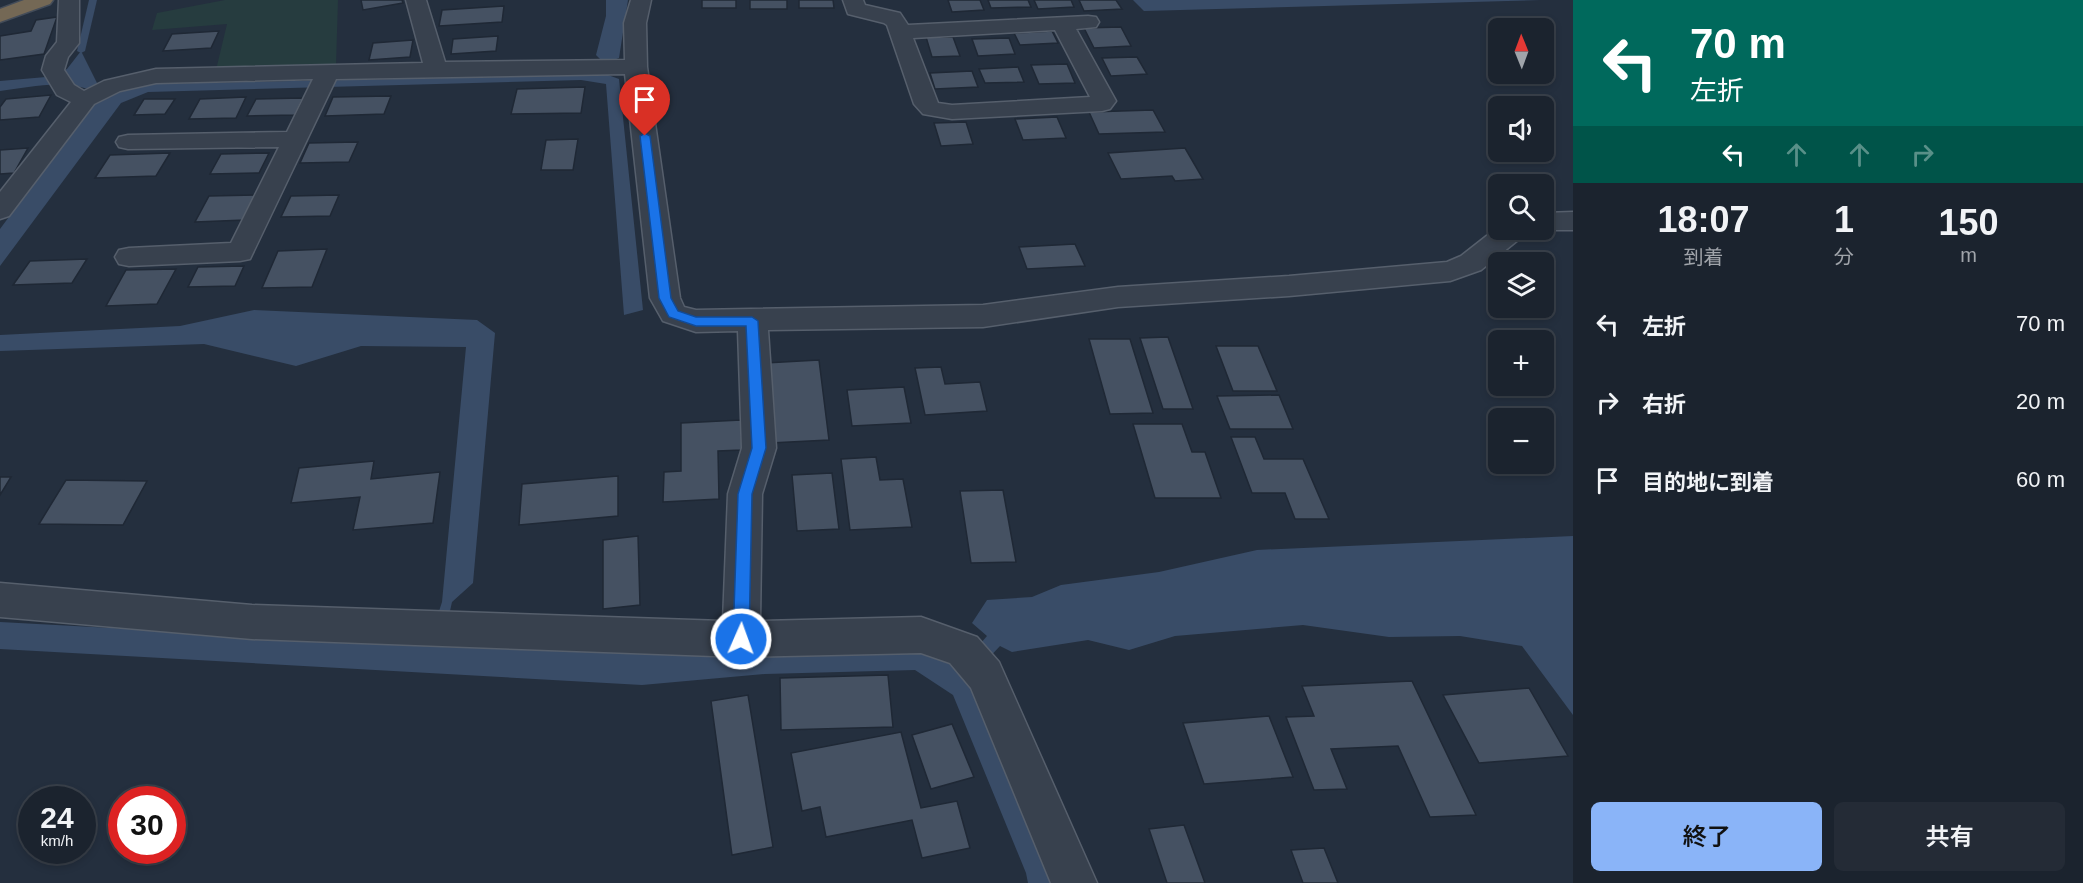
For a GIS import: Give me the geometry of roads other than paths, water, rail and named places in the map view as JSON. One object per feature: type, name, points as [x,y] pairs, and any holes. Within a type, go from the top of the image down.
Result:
[{"type":"highway","points":[[0,16],[43,0]]},
{"type":"street","points":[[69,0],[68,43],[57,56],[57,79],[70,95],[86,99]]},
{"type":"street","points":[[416,0],[436,70]]},
{"type":"street","points":[[641,0],[635,23],[636,67],[665,298],[673,314],[696,321],[983,316],[1118,297],[1289,286],[1450,271],[1471,263],[1500,240]]},
{"type":"street","points":[[853,0],[856,9],[892,18],[902,32],[926,104],[931,109],[952,112],[1102,104],[1104,101],[1063,25]]},
{"type":"street","points":[[902,32],[1088,22]]},
{"type":"street","points":[[0,210],[86,99],[112,86],[156,76],[323,82],[436,70],[636,67]]},
{"type":"street","points":[[129,257],[240,252],[323,82]]},
{"type":"street","points":[[128,142],[296,139]]},
{"type":"street","points":[[1554,222],[1573,221]]},
{"type":"street","points":[[741,639],[745,494],[759,448],[752,321]]},
{"type":"street","points":[[0,600],[252,622],[741,639],[921,635],[974,662],[1074,883]]},
{"type":"water","points":[[606,0],[628,0],[619,58],[611,61],[608,75],[619,79],[643,310],[624,315],[606,84],[581,80],[148,92],[121,103],[0,266],[0,229],[91,106],[103,97],[92,91],[66,85],[0,91],[0,81],[46,77],[67,69],[81,51],[98,85],[593,75],[600,59],[596,55],[606,16]]},
{"type":"water","points":[[1133,0],[1540,0],[1144,11]]},
{"type":"water","points":[[254,310],[477,320],[495,333],[473,583],[452,602],[442,647],[933,654],[959,668],[987,636],[972,623],[987,600],[1032,597],[1061,585],[1159,572],[1257,550],[1573,536],[1573,715],[1522,646],[1460,636],[1389,637],[1303,625],[1175,636],[1129,650],[1088,640],[1012,652],[1000,646],[969,679],[1057,883],[1028,883],[1026,873],[953,695],[915,670],[765,674],[642,685],[0,649],[0,622],[428,645],[442,602],[466,347],[361,346],[296,366],[204,344],[0,351],[0,335],[180,326]]},
{"type":"waterway","points":[[81,51],[93,0]]}]
